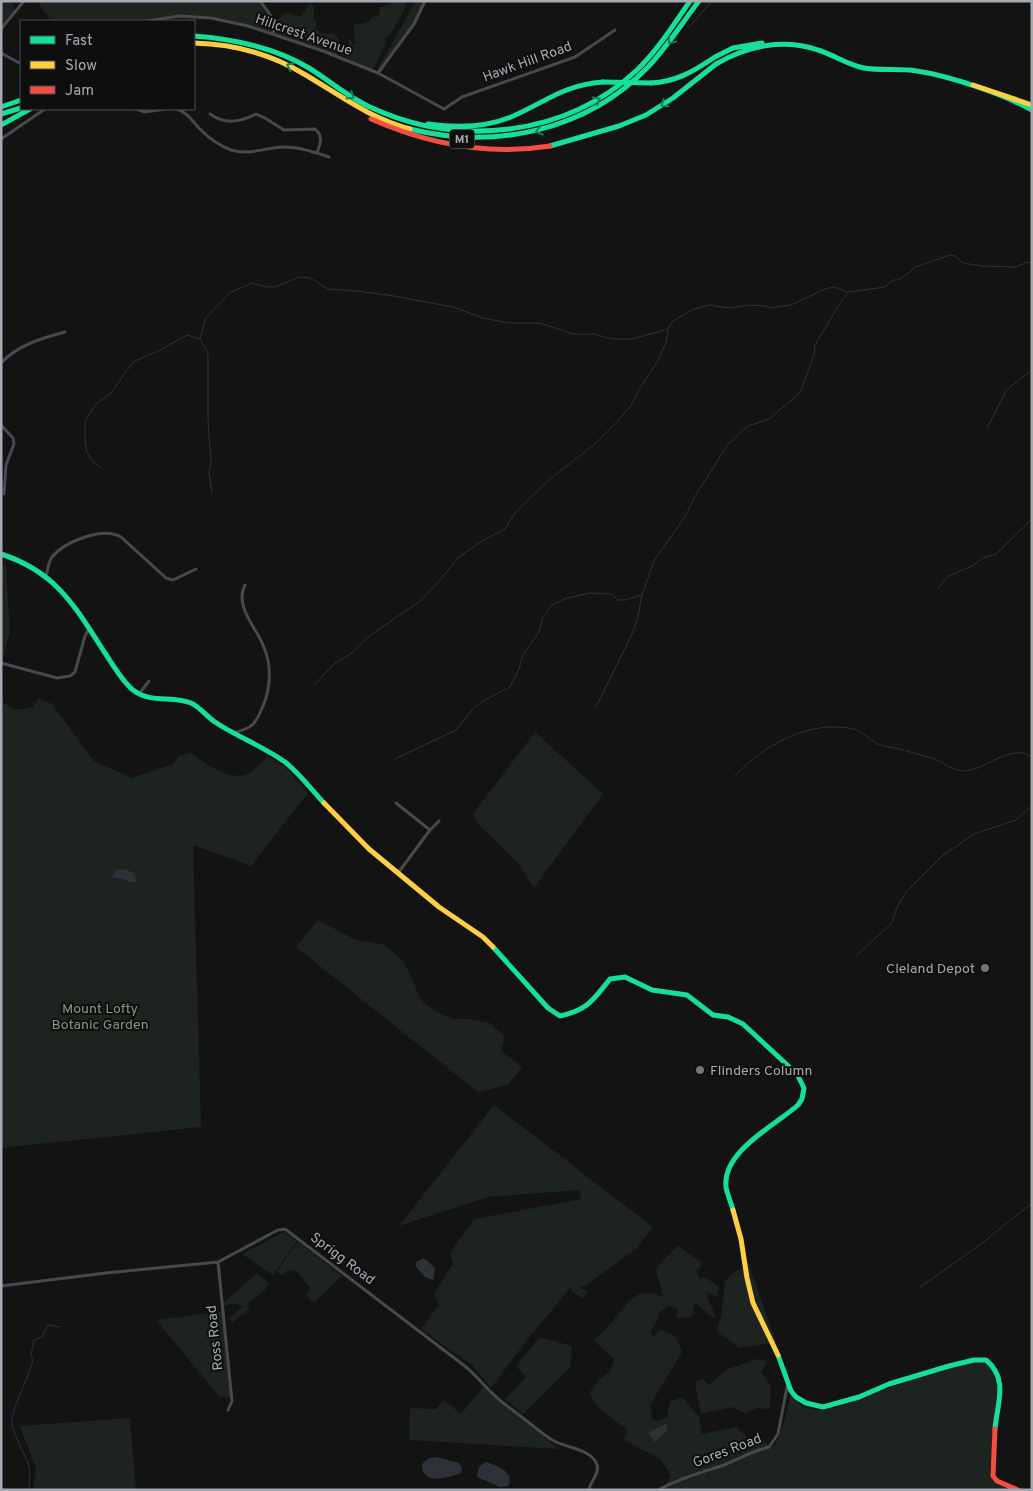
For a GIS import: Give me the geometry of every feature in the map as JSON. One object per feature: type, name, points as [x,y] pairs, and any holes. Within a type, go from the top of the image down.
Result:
[{"type":"main road","name":"M1","points":[[195,36],[228,38],[277,52],[308,68],[368,106],[398,119],[439,130],[482,132],[516,130],[565,116],[610,92],[636,70],[659,46],[690,1]]},
{"type":"main road","name":"M1","points":[[195,43],[223,45],[249,50],[273,58],[304,74],[362,111],[410,130],[461,139],[516,136],[570,120],[601,105],[628,86],[664,50],[699,1]]},
{"type":"main road","name":"M1","points":[[398,119],[448,127],[472,127],[506,119],[573,85],[603,82],[667,83],[685,76],[714,57],[733,48],[766,43],[815,47],[863,66],[920,70],[980,87],[1032,105]]},
{"type":"main road","points":[[304,74],[361,114],[406,133],[461,147],[521,150],[555,145],[633,121],[670,100],[716,64],[735,53],[775,44],[819,50],[864,68],[910,70],[937,76],[1019,103],[1032,110]]},
{"type":"main road","points":[[1,105],[20,99]]},
{"type":"main road","points":[[1,114],[20,108]]},
{"type":"main road","points":[[1,126],[28,110]]},
{"type":"main road","points":[[1,554],[26,564],[46,576],[64,595],[125,682],[139,694],[150,699],[192,704],[214,722],[292,767],[364,844],[439,907],[483,936],[548,1008],[556,1014],[567,1015],[583,1009],[596,998],[610,979],[626,977],[652,990],[687,995],[713,1015],[736,1019],[798,1074],[804,1088],[802,1099],[798,1105],[739,1153],[730,1165],[726,1178],[726,1186],[741,1240],[753,1303],[778,1355],[791,1390],[801,1400],[823,1407],[949,1366],[974,1360],[986,1360],[996,1370],[1002,1390],[996,1418],[993,1476],[997,1481],[1018,1490]]},
{"type":"street","points":[[1,29],[24,1]]},
{"type":"street","points":[[260,1],[273,20],[275,25],[273,33]]},
{"type":"street","points":[[378,73],[414,24],[425,1]]},
{"type":"street","name":"Hillcrest Avenue","points":[[153,20],[176,16],[211,18],[273,33],[378,73],[444,109]]},
{"type":"street","name":"Hawk Hill Road","points":[[444,109],[462,97],[575,56],[615,30]]},
{"type":"street","points":[[1,53],[20,63]]},
{"type":"street","points":[[1,138],[43,110]]},
{"type":"street","points":[[139,110],[145,112],[158,110]]},
{"type":"street","points":[[180,110],[185,112],[210,138],[230,149],[250,153],[276,147],[286,147],[328,157]]},
{"type":"street","points":[[210,114],[222,121],[234,123],[256,114],[284,130],[315,129],[320,134],[322,140],[316,153]]},
{"type":"street","points":[[1,363],[18,350],[42,338],[64,332]]},
{"type":"street","points":[[1,425],[14,438],[14,444],[6,465],[4,494]]},
{"type":"street","points":[[46,576],[50,559],[56,553],[88,536],[102,534],[117,534],[166,578],[173,580],[196,569]]},
{"type":"street","points":[[232,733],[251,728],[254,724],[267,696],[270,678],[268,659],[264,646],[254,630],[242,601],[242,591],[245,585]]},
{"type":"street","points":[[1,663],[57,678],[70,676],[75,672],[85,636],[89,629]]},
{"type":"street","points":[[139,694],[149,681]]},
{"type":"street","points":[[396,803],[430,830]]},
{"type":"street","points":[[398,873],[439,821]]},
{"type":"street","name":"Sprigg Road","points":[[1,1286],[106,1272],[218,1262],[278,1230],[285,1229],[466,1367],[481,1380],[494,1396],[547,1436],[588,1455],[598,1466],[598,1471],[589,1486],[589,1490]]},
{"type":"street","name":"Ross Road","points":[[218,1262],[232,1401],[228,1410]]},
{"type":"street","name":"Gores Road","points":[[658,1490],[683,1478],[722,1466],[769,1447],[778,1434],[788,1382]]},
{"type":"green space","points":[[1,1],[12,1],[15,14],[2,28]]},
{"type":"green space","points":[[40,1],[260,1],[258,3],[274,22],[288,12],[296,17],[301,16],[310,4],[315,7],[313,17],[317,24],[315,28],[321,33],[334,34],[340,41],[342,48],[337,56],[273,33],[211,18],[176,16],[153,20],[50,20],[39,4]]},
{"type":"green space","points":[[391,1],[407,1],[391,34],[386,37],[385,46],[372,71],[350,62],[350,59],[341,55],[342,51],[350,53],[348,41],[350,39],[353,45],[356,44],[354,25],[368,22],[372,17],[379,15],[380,7],[390,4]]},
{"type":"green space","points":[[416,1],[425,1],[414,24],[381,69],[378,68]]},
{"type":"green space","points":[[6,565],[10,631],[1,669],[1,566]]},
{"type":"green space","name":"Mount Lofty Botanic Garden","points":[[38,698],[52,704],[94,761],[132,778],[173,764],[179,756],[191,753],[220,771],[236,776],[251,772],[268,756],[287,769],[308,793],[251,866],[193,845],[201,1127],[1,1148],[1,701],[13,708],[24,709],[34,707]]},
{"type":"green space","points":[[535,732],[603,794],[534,888],[519,864],[479,825],[473,814]]},
{"type":"green space","points":[[318,920],[354,939],[385,945],[404,962],[424,1003],[437,1012],[453,1019],[468,1019],[490,1023],[505,1037],[501,1051],[522,1067],[508,1085],[478,1092],[296,947]]},
{"type":"green space","points":[[494,1105],[653,1227],[635,1250],[585,1286],[580,1287],[587,1292],[583,1298],[571,1291],[572,1288],[570,1288],[527,1340],[491,1388],[472,1365],[421,1329],[439,1305],[434,1293],[453,1264],[450,1253],[474,1219],[581,1199],[580,1190],[488,1197],[399,1226]]},
{"type":"green space","points":[[284,1232],[297,1241],[273,1275],[242,1254]]},
{"type":"green space","points":[[298,1242],[342,1276],[314,1303],[306,1295],[310,1288],[296,1270],[281,1275],[277,1271]]},
{"type":"green space","points":[[678,1246],[701,1262],[700,1268],[696,1270],[700,1279],[705,1277],[719,1287],[717,1297],[708,1292],[708,1299],[715,1319],[695,1303],[691,1317],[677,1318],[677,1308],[668,1306],[659,1313],[658,1319],[651,1331],[653,1337],[661,1329],[676,1337],[682,1352],[650,1405],[653,1421],[667,1418],[670,1402],[682,1397],[699,1417],[702,1434],[736,1427],[749,1439],[760,1437],[771,1448],[779,1438],[782,1430],[791,1392],[804,1407],[820,1410],[830,1409],[921,1377],[976,1362],[982,1363],[990,1367],[997,1387],[990,1470],[991,1478],[1014,1490],[663,1490],[671,1475],[660,1459],[624,1440],[628,1431],[599,1408],[589,1393],[599,1380],[611,1370],[614,1359],[593,1340],[638,1295],[645,1293],[663,1297],[656,1269]]},
{"type":"green space","points":[[748,1262],[776,1342],[739,1348],[716,1331],[721,1317],[725,1281]]},
{"type":"green space","points":[[257,1273],[269,1283],[265,1290],[248,1303],[249,1309],[232,1323],[230,1318],[243,1306],[233,1303],[224,1306],[224,1302]]},
{"type":"green space","points":[[223,1312],[232,1398],[219,1396],[156,1320]]},
{"type":"green space","points":[[540,1337],[572,1346],[570,1367],[523,1414],[505,1399],[526,1377],[516,1366]]},
{"type":"green space","points":[[757,1359],[768,1361],[761,1372],[771,1386],[770,1409],[756,1408],[746,1414],[733,1407],[701,1414],[695,1382],[702,1379],[711,1384],[725,1370]]},
{"type":"green space","points":[[483,1387],[559,1449],[409,1440],[410,1408],[436,1409],[444,1400],[461,1414]]},
{"type":"green space","points":[[130,1418],[136,1490],[33,1490],[36,1469],[20,1426]]},
{"type":"shaded area","points":[[124,869],[134,873],[137,881],[130,883],[126,880],[111,877],[116,870]]},
{"type":"shaded area","points":[[424,1258],[435,1268],[433,1280],[425,1277],[416,1267],[416,1262]]},
{"type":"shaded area","points":[[667,1424],[667,1430],[655,1442],[648,1433]]},
{"type":"shaded area","points":[[436,1457],[459,1463],[462,1468],[461,1473],[437,1479],[426,1475],[422,1464],[429,1458]]},
{"type":"shaded area","points":[[485,1462],[499,1467],[507,1473],[510,1481],[508,1486],[500,1487],[477,1477],[479,1467]]},
{"type":"waterway","points":[[688,28],[712,1]]},
{"type":"waterway","points":[[596,707],[632,634],[637,621],[642,595],[654,561],[686,515],[694,498],[728,444],[748,426],[769,419],[800,393],[814,355],[815,345],[848,292],[885,287],[893,280],[898,280],[909,273],[915,267],[950,255],[955,256],[963,263],[982,266],[1016,267],[1027,262],[1032,263]]},
{"type":"waterway","points":[[212,493],[209,473],[211,461],[208,422],[208,353],[200,339],[206,318],[229,293],[252,283],[275,287],[299,277],[310,278],[328,289],[394,296],[453,307],[483,318],[509,323],[540,323],[573,334],[594,334],[612,339],[633,339],[668,329]]},
{"type":"waterway","points":[[315,684],[334,664],[352,653],[368,637],[419,602],[459,557],[480,542],[505,529],[514,514],[534,494],[551,478],[593,446],[617,422],[631,406],[638,391],[659,359],[666,342],[668,329],[673,321],[694,309],[709,305],[729,308],[750,305],[773,308],[791,305],[825,289],[834,287],[848,292]]},
{"type":"waterway","points":[[101,468],[94,463],[87,453],[85,441],[85,421],[96,404],[111,393],[133,362],[187,335],[200,339]]},
{"type":"waterway","points":[[987,428],[1006,391],[1032,370]]},
{"type":"waterway","points":[[938,589],[947,577],[972,566],[983,558],[996,554],[1032,519]]},
{"type":"waterway","points":[[395,759],[456,730],[473,709],[483,701],[510,687],[519,669],[523,655],[539,632],[543,617],[552,605],[564,599],[589,593],[611,594],[618,600],[626,600],[642,595]]},
{"type":"waterway","points":[[735,776],[759,754],[774,745],[805,731],[821,728],[838,727],[854,729],[880,745],[932,758],[963,771],[972,770],[1015,753],[1024,753],[1032,757]]},
{"type":"waterway","points":[[857,955],[891,924],[898,905],[907,891],[943,855],[974,834],[1016,820],[1032,805]]},
{"type":"waterway","points":[[919,1288],[981,1244],[1028,1206],[1032,1205]]},
{"type":"waterway","points":[[29,1490],[29,1466],[15,1435],[12,1419],[33,1360],[31,1355],[34,1340],[42,1337],[48,1325],[60,1327]]},
{"type":"traffic: fast","points":[[195,36],[224,39],[268,49],[309,68],[362,103],[404,120],[439,128],[474,131],[509,129],[544,122],[577,110],[608,93],[645,62],[690,1]]},
{"type":"traffic: fast","points":[[410,129],[442,135],[474,137],[538,130],[568,120],[597,107],[623,89],[648,67],[699,1]]},
{"type":"traffic: fast","points":[[715,57],[733,48],[762,43]]},
{"type":"traffic: fast","points":[[716,64],[753,48],[779,44],[805,46],[864,68],[911,70],[960,81],[992,92],[1032,110]]},
{"type":"traffic: fast","points":[[651,83],[677,78],[715,57]]},
{"type":"traffic: fast","points":[[550,146],[619,126],[646,115],[673,98],[716,64]]},
{"type":"traffic: fast","points":[[428,124],[459,126],[501,121],[566,90],[603,82]]},
{"type":"traffic: fast","points":[[603,82],[651,83]]},
{"type":"traffic: fast","points":[[1,107],[20,100]]},
{"type":"traffic: fast","points":[[1,114],[20,108]]},
{"type":"traffic: fast","points":[[1,125],[28,110]]},
{"type":"traffic: fast","points":[[1,554],[20,561],[36,570],[62,592],[83,619],[121,676],[133,690],[147,697],[191,703],[223,727],[285,762],[324,803]]},
{"type":"traffic: fast","points":[[493,947],[548,1008],[560,1016],[584,1007],[610,979],[625,977],[652,990],[687,995],[713,1015],[728,1017],[743,1024],[797,1074],[804,1088],[802,1099],[798,1105],[752,1140],[732,1162],[727,1174],[726,1187],[733,1210]]},
{"type":"traffic: fast","points":[[778,1355],[791,1391],[796,1397],[806,1403],[823,1407],[859,1397],[889,1384],[949,1366],[974,1360],[986,1360],[993,1367],[999,1384],[1000,1392],[995,1429]]},
{"type":"traffic: slow","points":[[195,43],[223,45],[251,51],[278,61],[381,119],[410,129]]},
{"type":"traffic: slow","points":[[973,85],[1032,105]]},
{"type":"traffic: slow","points":[[324,803],[369,849],[439,907],[483,937],[493,947]]},
{"type":"traffic: slow","points":[[733,1210],[741,1239],[753,1303],[778,1355]]},
{"type":"traffic: jam","points":[[371,119],[414,135],[459,146],[504,150],[550,146]]},
{"type":"traffic: jam","points":[[995,1429],[993,1476],[997,1481],[1018,1490]]},
{"type":"place","name":"Cleland Depot","points":[[985,968]]},
{"type":"place","name":"Flinders Column","points":[[700,1070]]}]
